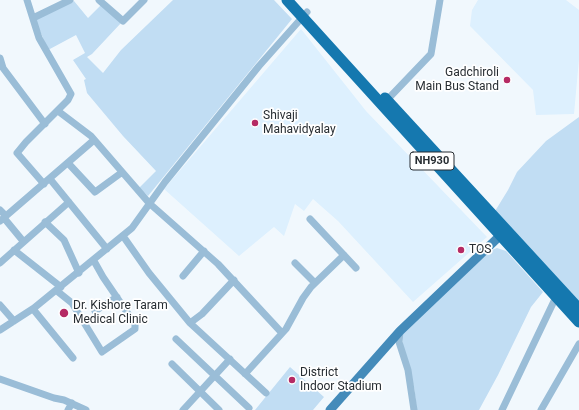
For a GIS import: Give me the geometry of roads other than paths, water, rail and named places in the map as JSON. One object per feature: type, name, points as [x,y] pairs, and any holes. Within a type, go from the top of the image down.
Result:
[{"type":"highway","name":"NH930","points":[[287,0],[304,14],[387,100],[579,322]]},
{"type":"highway","name":"NH930","points":[[296,0],[304,14],[503,233],[579,309]]},
{"type":"main road","points":[[330,410],[400,331],[503,233]]},
{"type":"street","points":[[27,0],[39,38],[45,51],[71,94],[58,111],[26,142],[17,154],[44,184]]},
{"type":"street","points":[[33,18],[70,0]]},
{"type":"street","points":[[99,0],[123,21],[144,0]]},
{"type":"street","points":[[387,100],[431,54],[440,0]]},
{"type":"street","points":[[0,330],[33,309],[59,289],[132,228],[149,203],[259,66],[304,14]]},
{"type":"street","points":[[0,58],[3,68],[45,124]]},
{"type":"street","points":[[58,111],[94,140],[121,173],[149,203],[204,251],[234,280],[282,333]]},
{"type":"street","points":[[3,219],[94,140]]},
{"type":"street","points":[[68,163],[95,192],[121,173]]},
{"type":"street","points":[[50,179],[108,249]]},
{"type":"street","points":[[0,263],[23,241],[69,202]]},
{"type":"street","points":[[0,210],[3,219],[23,241]]},
{"type":"street","points":[[310,219],[356,268]]},
{"type":"street","points":[[45,222],[64,240],[79,273]]},
{"type":"street","points":[[123,236],[149,273],[190,323],[266,393]]},
{"type":"street","points":[[14,250],[59,289],[72,303],[102,352],[136,328],[135,324],[94,261]]},
{"type":"street","points":[[183,276],[204,251]]},
{"type":"street","points":[[245,374],[282,333],[303,298],[315,283],[344,255]]},
{"type":"street","points":[[294,263],[315,283]]},
{"type":"street","points":[[190,323],[202,314],[234,280]]},
{"type":"street","points":[[95,311],[116,297]]},
{"type":"street","points":[[502,410],[556,297]]},
{"type":"street","points":[[0,305],[14,321]]},
{"type":"street","points":[[33,309],[73,358]]},
{"type":"street","points":[[400,331],[399,342],[408,370],[414,410]]},
{"type":"street","points":[[176,339],[249,408]]},
{"type":"street","points":[[541,410],[579,344]]},
{"type":"street","points":[[182,410],[230,359]]},
{"type":"street","points":[[172,364],[219,410]]},
{"type":"street","points":[[0,379],[72,403],[86,410]]},
{"type":"street","points":[[68,410],[72,403]]},
{"type":"place","name":"Gadchiroli Main Bus Stand","points":[[507,80]]},
{"type":"place","name":"Shivaji Mahavidyalay","points":[[255,123]]},
{"type":"place","name":"TOS","points":[[461,250]]},
{"type":"place","name":"Dr. Kishore Taram Medical Clinic","points":[[64,313]]},
{"type":"place","name":"District Indoor Stadium","points":[[292,380]]}]
